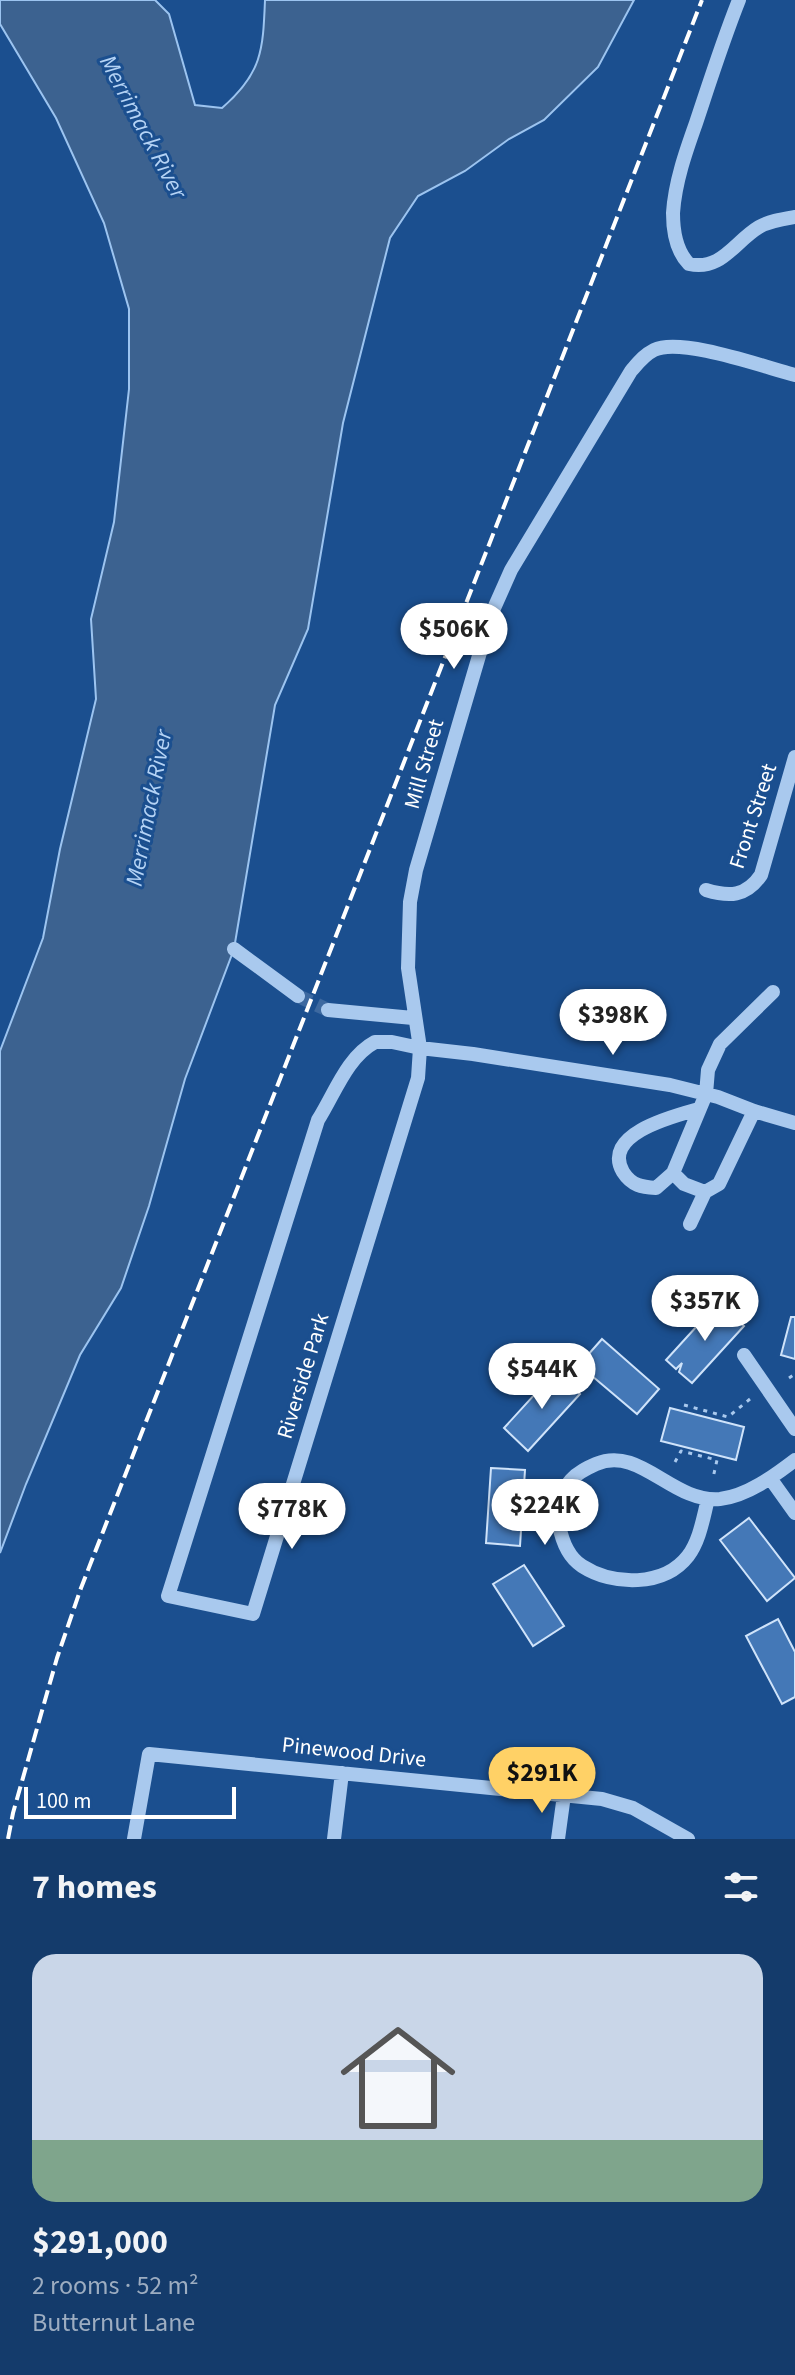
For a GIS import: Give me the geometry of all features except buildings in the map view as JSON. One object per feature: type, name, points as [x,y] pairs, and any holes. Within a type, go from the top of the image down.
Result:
[{"type":"street","points":[[739,0],[721,45],[680,175],[673,213],[677,246],[689,264],[711,264],[723,258],[760,226],[795,217]]},
{"type":"street","name":"Mill Street","points":[[420,1048],[413,1018],[407,935],[414,880],[491,615],[511,570],[612,399],[641,359],[655,350],[671,346],[703,350],[795,375]]},
{"type":"street","name":"Front Street","points":[[706,890],[731,896],[743,893],[761,875],[795,757]]},
{"type":"street","points":[[234,949],[298,996]]},
{"type":"street","points":[[702,1102],[631,1135],[620,1148],[618,1160],[638,1187],[656,1188],[673,1173],[702,1102],[708,1070],[720,1044],[773,992]]},
{"type":"street","points":[[328,1010],[413,1018]]},
{"type":"street","name":"Riverside Park","points":[[375,1042],[420,1048],[418,1078],[253,1614],[168,1596],[318,1120],[361,1050],[375,1042]]},
{"type":"street","points":[[420,1048],[670,1085],[702,1102],[754,1111],[795,1123]]},
{"type":"street","points":[[690,1224],[705,1192],[719,1184],[754,1111]]},
{"type":"street","points":[[673,1173],[684,1184],[705,1192]]},
{"type":"street","points":[[744,1355],[795,1429]]},
{"type":"street","points":[[708,1499],[699,1535],[690,1554],[679,1566],[647,1580],[613,1578],[580,1566],[567,1551],[561,1536],[558,1519],[565,1487],[574,1476],[602,1461],[615,1458],[628,1461],[679,1491],[708,1499],[735,1496],[770,1478],[795,1460]]},
{"type":"street","points":[[770,1478],[795,1513]]},
{"type":"street","name":"Pinewood Drive","points":[[134,1839],[149,1754],[618,1803],[633,1808],[688,1839]]},
{"type":"street","points":[[334,1839],[342,1773]]},
{"type":"street","points":[[558,1839],[564,1795]]},
{"type":"path","points":[[789,1378],[795,1374]]},
{"type":"path","points":[[684,1405],[728,1417],[750,1399]]},
{"type":"path","points":[[675,1462],[681,1451],[717,1460],[713,1478]]},
{"type":"water","name":"Merrimack River","points":[[0,0],[155,0],[169,14],[195,105],[222,108],[245,84],[258,60],[265,0],[634,0],[598,67],[544,120],[509,139],[465,171],[418,196],[390,238],[343,423],[308,629],[275,705],[234,949],[185,1079],[149,1206],[121,1288],[80,1355],[0,1553],[0,1051],[43,938],[60,849],[96,699],[91,619],[114,522],[129,389],[129,309],[104,223],[56,118],[0,24]]},
{"type":"tunnel","points":[[298,996],[328,1010]]},
{"type":"railway","points":[[8,1839],[57,1658],[81,1588],[702,0]]}]
